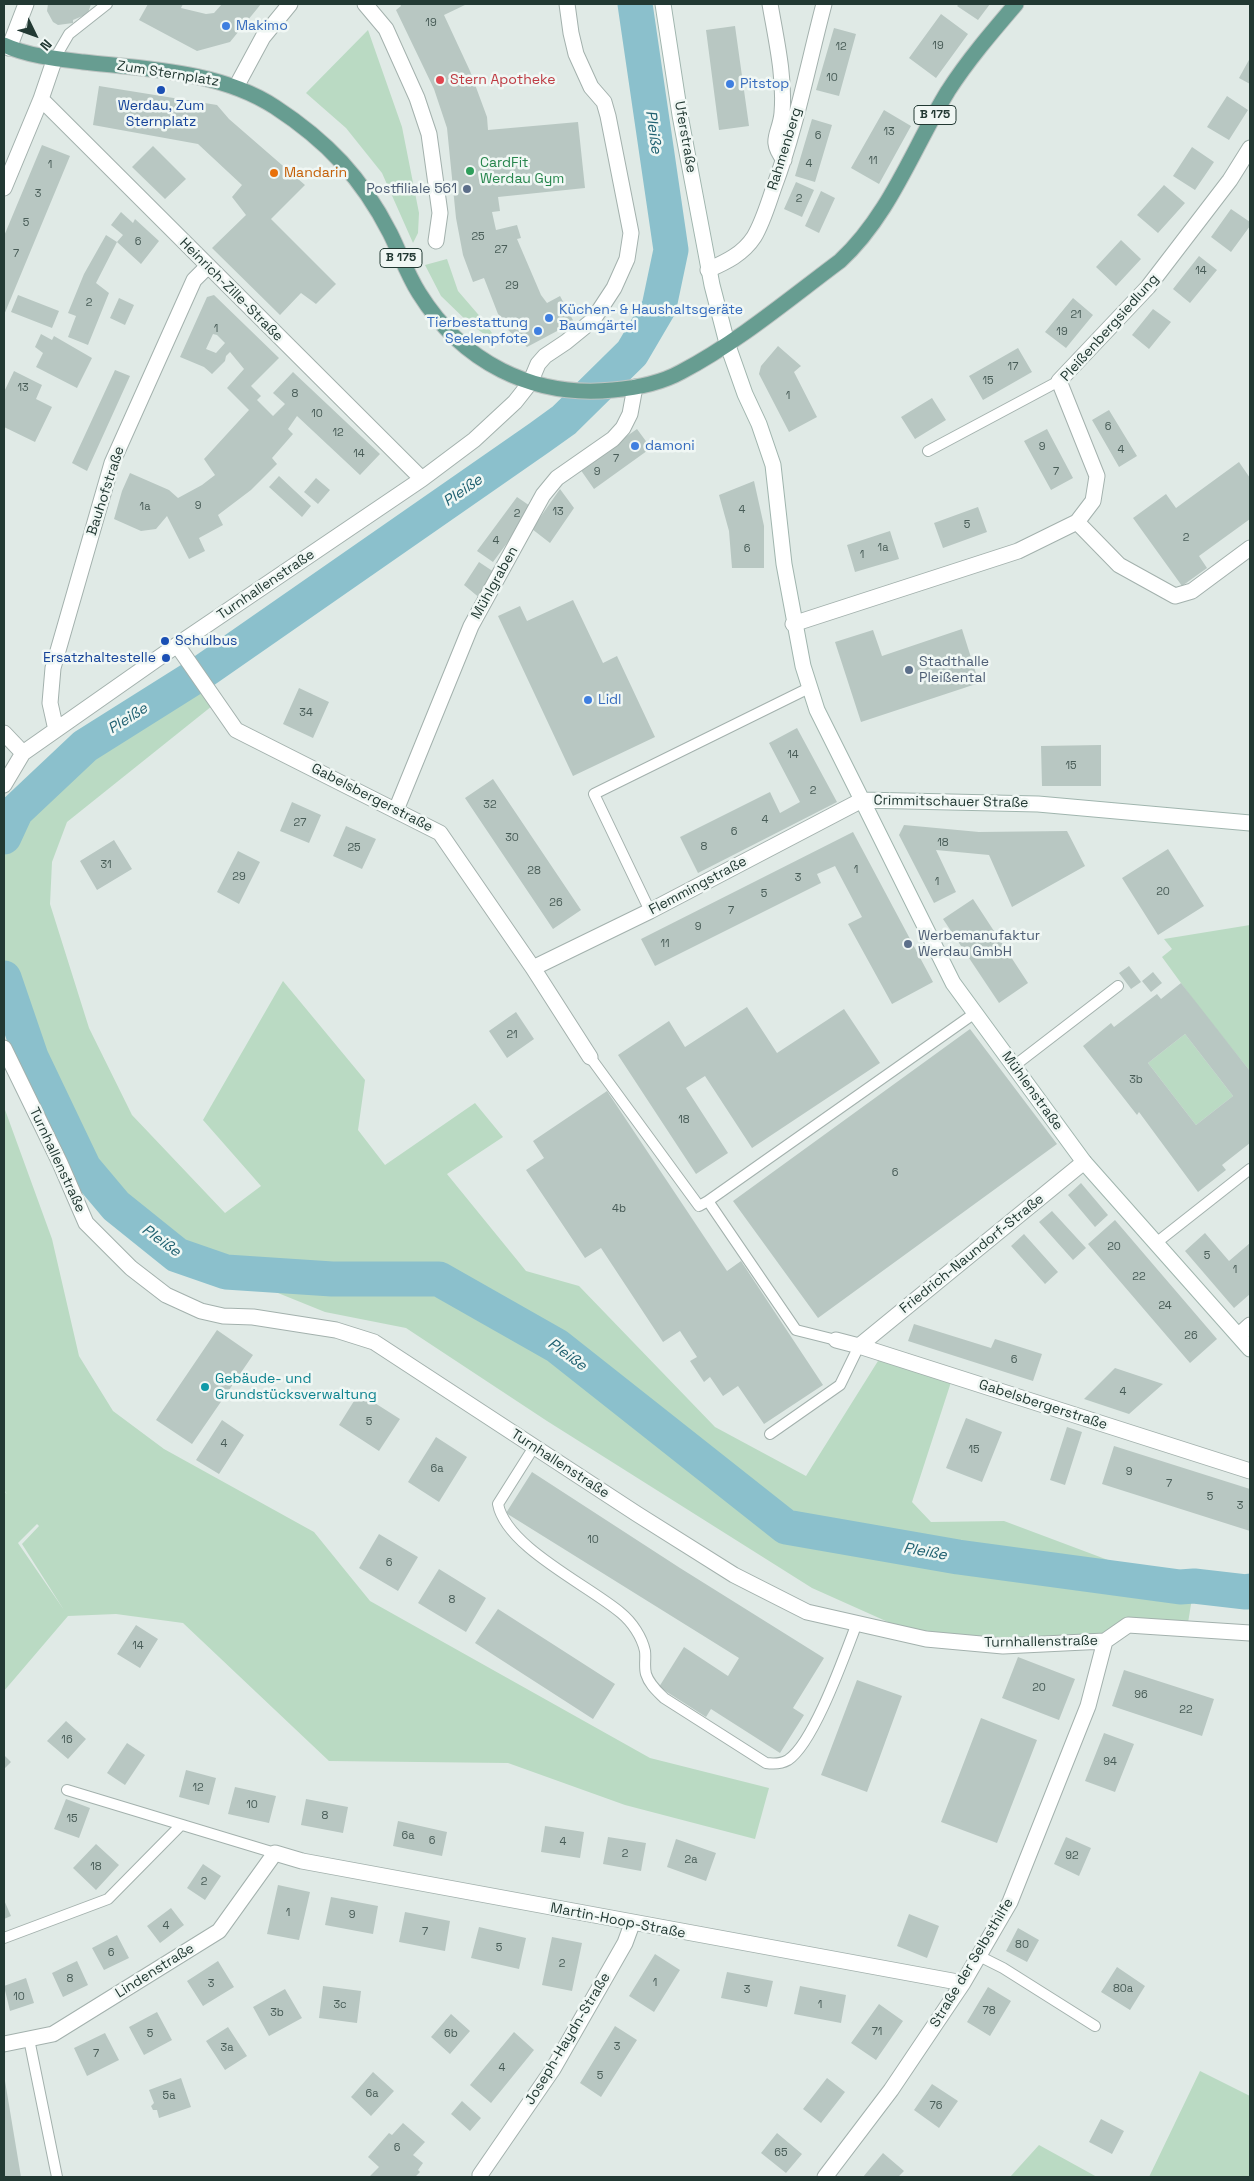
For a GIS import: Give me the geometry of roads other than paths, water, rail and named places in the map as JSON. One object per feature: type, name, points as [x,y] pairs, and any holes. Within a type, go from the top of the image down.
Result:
[{"type":"main road","name":"B 175","points":[[530,383],[551,389],[586,393],[630,388],[656,382],[681,372],[727,344],[840,262],[854,248],[884,206],[948,91],[980,46],[1016,4]]},
{"type":"main road","name":"Zum Sternplatz","points":[[6,46],[55,58],[212,80],[236,87],[272,105],[332,151],[348,167],[365,190],[391,235],[420,294],[436,316],[482,359],[506,373],[530,383]]},
{"type":"street","points":[[6,46],[26,4]]},
{"type":"street","points":[[236,87],[263,37],[290,4]]},
{"type":"street","points":[[365,4],[386,29],[416,98],[429,134],[440,213],[436,241]]},
{"type":"street","name":"Turnhallenstraße","points":[[4,785],[22,753],[177,645],[422,479],[474,440],[498,420],[515,402],[530,383],[538,364],[544,356],[593,320],[614,288],[627,259],[631,232],[604,102],[590,87],[576,54],[567,4]]},
{"type":"street","name":"Uferstraße","points":[[664,4],[680,115],[708,270],[727,344]]},
{"type":"street","points":[[770,4],[780,62],[782,114],[774,139],[777,151],[784,160]]},
{"type":"street","name":"Rahmenberg","points":[[708,270],[728,261],[743,250],[754,237],[784,160],[824,4]]},
{"type":"street","points":[[4,188],[41,99],[55,58]]},
{"type":"street","name":"Heinrich-Zille-Straße","points":[[41,99],[422,479]]},
{"type":"street","name":"Pleißenbergsiedlung","points":[[793,624],[1018,551],[1077,522],[1094,500],[1097,476],[1059,381],[1148,287],[1230,180],[1250,148]]},
{"type":"street","name":"Bauhofstraße","points":[[56,730],[50,703],[53,668],[112,463],[194,280],[208,266]]},
{"type":"street","name":"Crimmitschauer Straße","points":[[727,344],[773,465],[793,624],[809,688],[817,710],[862,800],[1038,804],[1250,823]]},
{"type":"street","name":"Mühlgraben","points":[[396,810],[471,626],[543,495],[557,478],[613,439],[623,428],[630,414],[630,388]]},
{"type":"street","points":[[1077,522],[1119,565],[1175,596],[1192,591],[1250,548]]},
{"type":"street","name":"Gabelsbergerstraße","points":[[177,645],[236,730],[440,833],[533,968],[590,1057]]},
{"type":"street","points":[[4,733],[22,753]]},
{"type":"street","name":"Flemmingstraße","points":[[533,968],[650,911],[862,800]]},
{"type":"street","name":"Mühlenstraße","points":[[862,800],[953,983],[1084,1162],[1250,1349]]},
{"type":"street","name":"Turnhallenstraße","points":[[4,1048],[60,1163],[86,1223],[131,1268],[166,1295],[200,1311],[223,1316],[252,1317],[336,1330],[374,1342],[534,1447],[734,1574],[807,1612],[926,1639],[1003,1646],[1105,1641],[1128,1625],[1250,1633]]},
{"type":"street","name":"Friedrich-Naundorf-Straße","points":[[860,1346],[1084,1162]]},
{"type":"street","points":[[1239,1335],[1250,1325]]},
{"type":"street","name":"Gabelsbergerstraße","points":[[836,1340],[860,1346],[1250,1471]]},
{"type":"street","name":"Straße der Selbsthilfe","points":[[825,2177],[891,2090],[962,1984],[1010,1902],[1088,1706],[1105,1641]]},
{"type":"street","name":"Martin-Hoop-Straße","points":[[275,1853],[302,1861],[632,1924],[962,1984]]},
{"type":"street","name":"Lindenstraße","points":[[4,2044],[53,2034],[219,1931],[275,1853]]},
{"type":"street","name":"Joseph-Haydn-Straße","points":[[480,2175],[553,2069],[625,1943],[632,1924]]},
{"type":"lane","points":[[55,58],[70,34],[107,4]]},
{"type":"lane","points":[[928,451],[1059,381]]},
{"type":"lane","points":[[650,911],[594,794],[809,688]]},
{"type":"lane","points":[[1014,1066],[1118,986]]},
{"type":"lane","points":[[590,1057],[698,1206],[708,1201],[975,1013]]},
{"type":"lane","points":[[1156,1242],[1250,1169]]},
{"type":"lane","points":[[708,1201],[796,1330],[836,1340]]},
{"type":"lane","points":[[770,1434],[840,1385],[860,1346]]},
{"type":"lane","points":[[534,1447],[498,1504],[500,1515],[510,1530],[547,1561],[622,1613],[636,1630],[645,1650],[646,1674],[652,1686],[664,1698],[766,1763],[776,1764],[788,1760],[799,1749],[820,1714],[857,1623]]},
{"type":"lane","points":[[67,1790],[275,1853]]},
{"type":"lane","points":[[4,1938],[108,1899],[181,1825]]},
{"type":"lane","points":[[979,1956],[1003,1968],[1095,2026]]},
{"type":"lane","points":[[29,2039],[57,2177]]},
{"type":"waterway","name":"Pleiße","points":[[4,837],[16,811],[85,746],[201,673],[539,438],[564,420],[632,353],[659,307],[671,250],[635,4]]},
{"type":"waterway","name":"Pleiße","points":[[4,978],[31,1057],[84,1168],[116,1206],[177,1255],[226,1272],[332,1279],[439,1279],[557,1346],[786,1527],[958,1557],[1180,1587],[1194,1586],[1250,1591]]},
{"type":"place","name":"Makimo","points":[[226,26]]},
{"type":"place","name":"Stern Apotheke","points":[[440,80]]},
{"type":"place","name":"Pitstop","points":[[730,84]]},
{"type":"place","name":"Werdau, Zum Sternplatz","points":[[161,90]]},
{"type":"place","name":"CardFit Werdau Gym","points":[[470,171]]},
{"type":"place","name":"Mandarin","points":[[274,173]]},
{"type":"place","name":"Postfiliale 561","points":[[467,189]]},
{"type":"place","name":"Küchen- & Haushaltsgeräte Baumgärtel","points":[[549,318]]},
{"type":"place","name":"Tierbestattung Seelenpfote","points":[[538,331]]},
{"type":"place","name":"damoni","points":[[635,446]]},
{"type":"place","name":"Schulbus","points":[[165,641]]},
{"type":"place","name":"Ersatzhaltestelle","points":[[166,658]]},
{"type":"place","name":"Stadthalle Pleißental","points":[[909,670]]},
{"type":"place","name":"Lidl","points":[[588,700]]},
{"type":"place","name":"Werbemanufaktur Werdau GmbH","points":[[908,944]]},
{"type":"place","name":"Gebäude- und Grundstücksverwaltung","points":[[205,1387]]}]
